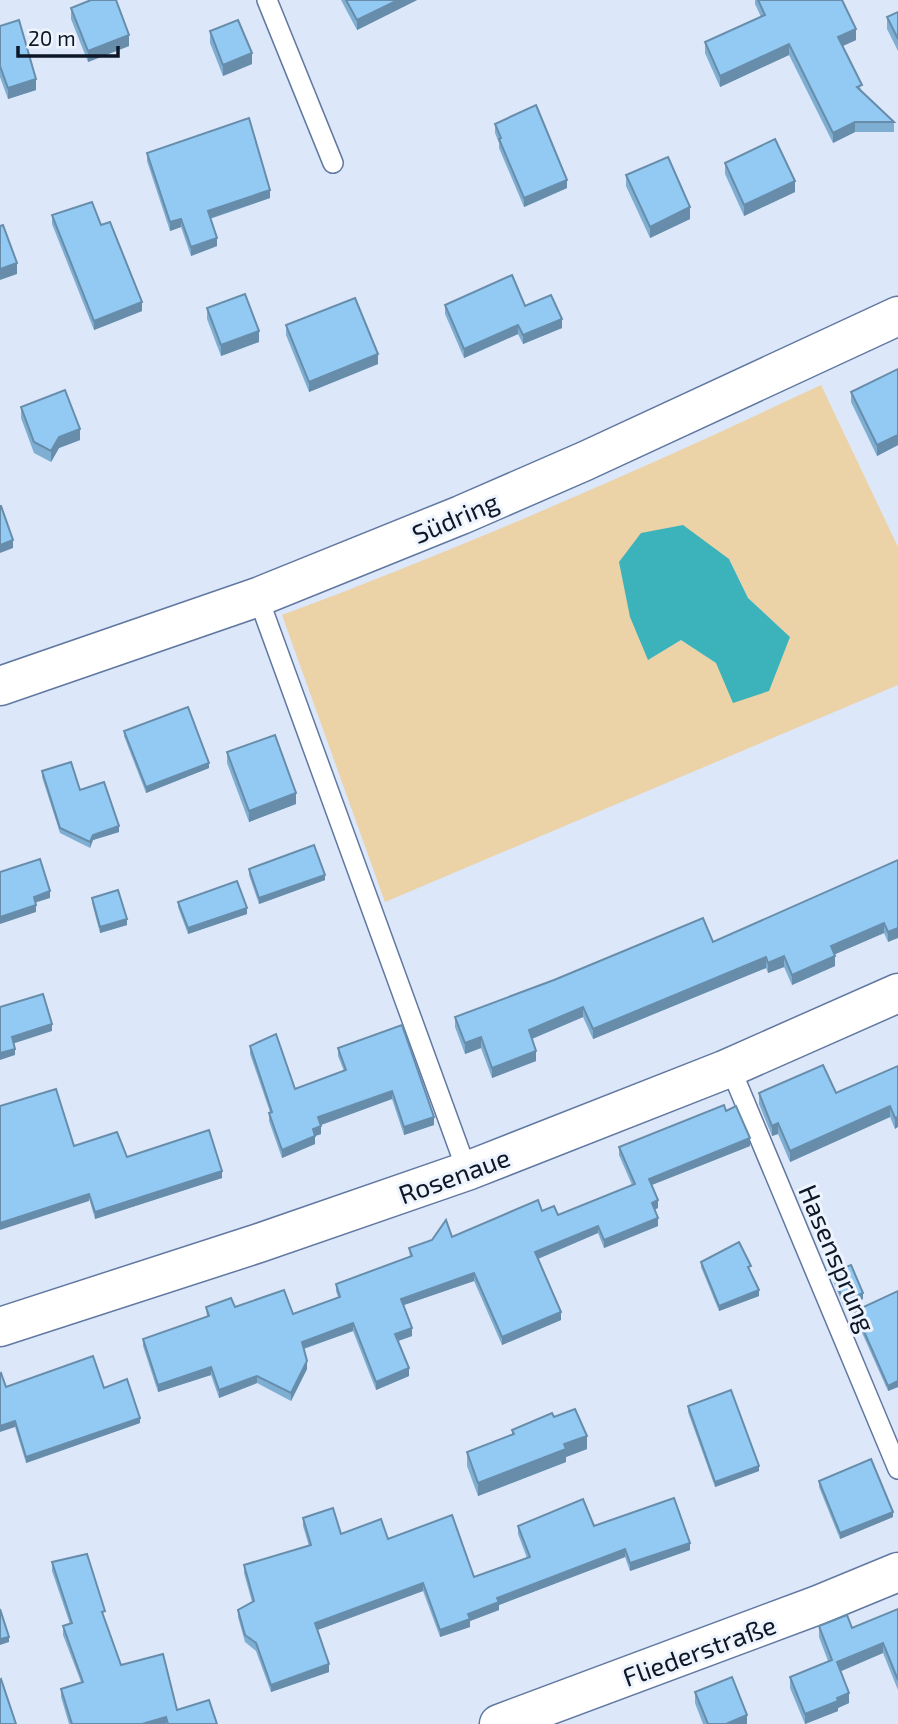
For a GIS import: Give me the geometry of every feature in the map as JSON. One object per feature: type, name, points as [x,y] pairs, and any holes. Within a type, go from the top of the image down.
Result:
[{"type":"street","name":"Südring","points":[[0,686],[258,597],[474,510],[898,316]]},
{"type":"street","name":"Rosenaue","points":[[0,1328],[467,1171],[730,1067],[898,993]]},
{"type":"street","name":"Fliederstraße","points":[[499,1724],[805,1610],[898,1572]]},
{"type":"lane","points":[[267,0],[333,163]]},
{"type":"lane","points":[[258,597],[467,1171]]},
{"type":"lane","name":"Hasensprung","points":[[730,1067],[898,1469]]},
{"type":"shaded area","points":[[821,385],[898,547],[898,685],[385,902],[282,615],[487,534]],"holes":[[[729,559],[748,598],[790,637],[716,663],[681,640],[648,660]]]},
{"type":"water","points":[[683,525],[729,559],[748,598],[790,637],[769,691],[733,703],[716,663],[681,640],[648,660],[630,617],[619,562],[641,533]]},
{"type":"building","points":[[91,0],[116,0],[129,35],[88,51],[71,8]]},
{"type":"building","points":[[346,0],[398,0],[357,20]]},
{"type":"building","points":[[758,0],[842,0],[856,29],[838,37],[862,85],[857,87],[894,122],[855,122],[833,133],[789,44],[720,76],[705,42],[765,15]]},
{"type":"building","points":[[898,12],[898,39],[887,17]]},
{"type":"building","points":[[19,20],[36,79],[8,88],[0,66],[0,26]]},
{"type":"building","points":[[238,20],[252,53],[223,65],[210,31]]},
{"type":"building","points":[[536,105],[567,180],[524,198],[495,124]]},
{"type":"building","points":[[249,118],[270,190],[208,211],[217,238],[191,247],[181,219],[170,222],[147,153]]},
{"type":"building","points":[[775,139],[795,181],[744,205],[725,163]]},
{"type":"building","points":[[668,157],[690,207],[650,227],[626,175]]},
{"type":"building","points":[[92,202],[101,225],[110,222],[142,302],[94,321],[52,215]]},
{"type":"building","points":[[3,225],[17,263],[0,269],[0,226]]},
{"type":"building","points":[[512,275],[525,306],[551,295],[562,319],[523,335],[518,325],[464,349],[445,305]]},
{"type":"building","points":[[245,294],[259,331],[221,345],[207,308]]},
{"type":"building","points":[[355,298],[378,354],[309,382],[286,325]]},
{"type":"building","points":[[898,369],[898,435],[877,445],[851,392]]},
{"type":"building","points":[[65,390],[80,429],[59,437],[51,451],[34,442],[21,407]]},
{"type":"building","points":[[0,506],[13,540],[0,545]]},
{"type":"building","points":[[188,707],[209,763],[146,787],[124,731]]},
{"type":"building","points":[[275,735],[296,793],[249,811],[227,752]]},
{"type":"building","points":[[71,762],[80,790],[104,782],[119,826],[93,835],[90,842],[60,828],[42,771]]},
{"type":"building","points":[[314,845],[325,875],[259,898],[249,869]]},
{"type":"building","points":[[40,859],[50,891],[34,897],[36,905],[0,917],[0,872]]},
{"type":"building","points":[[898,860],[898,928],[888,932],[884,923],[831,946],[835,956],[792,975],[784,956],[768,963],[766,957],[593,1029],[583,1007],[529,1030],[536,1051],[492,1068],[481,1037],[465,1043],[455,1017],[554,980],[703,918],[713,942]]},
{"type":"building","points":[[237,881],[247,908],[188,928],[178,902]]},
{"type":"building","points":[[118,890],[127,919],[100,927],[92,898]]},
{"type":"building","points":[[43,994],[52,1024],[12,1037],[15,1049],[0,1053],[0,1007]]},
{"type":"building","points":[[402,1025],[434,1117],[404,1127],[392,1091],[318,1117],[321,1126],[313,1129],[315,1136],[282,1150],[250,1046],[276,1034],[295,1089],[346,1070],[338,1048]]},
{"type":"building","points":[[823,1065],[836,1093],[898,1066],[898,1117],[895,1118],[890,1106],[790,1151],[778,1123],[772,1126],[759,1093]]},
{"type":"building","points":[[56,1089],[74,1146],[117,1132],[127,1157],[209,1130],[222,1171],[95,1212],[89,1194],[0,1223],[0,1106]]},
{"type":"building","points":[[724,1105],[726,1111],[736,1106],[750,1138],[649,1179],[658,1200],[652,1203],[658,1218],[604,1240],[598,1226],[535,1252],[561,1312],[502,1337],[474,1273],[401,1299],[412,1328],[395,1334],[409,1368],[376,1382],[353,1323],[302,1342],[307,1361],[291,1393],[257,1376],[219,1390],[211,1367],[158,1385],[143,1339],[209,1316],[206,1307],[231,1298],[235,1307],[284,1290],[293,1314],[340,1297],[336,1284],[412,1256],[409,1248],[432,1240],[446,1220],[452,1237],[538,1200],[542,1211],[554,1206],[558,1215],[635,1184],[619,1147]]},
{"type":"building","points":[[739,1242],[759,1290],[719,1306],[701,1262]]},
{"type":"building","points":[[851,1265],[863,1293],[844,1302],[832,1273]]},
{"type":"building","points":[[898,1291],[898,1381],[888,1386],[855,1311]]},
{"type":"building","points":[[93,1356],[104,1388],[127,1379],[140,1418],[26,1457],[15,1421],[0,1426],[0,1374],[6,1387]]},
{"type":"building","points":[[731,1390],[759,1466],[715,1482],[688,1406]]},
{"type":"building","points":[[575,1409],[587,1436],[564,1444],[566,1449],[478,1483],[467,1452],[514,1434],[512,1430],[552,1413],[554,1417]]},
{"type":"building","points":[[871,1459],[893,1512],[840,1533],[819,1481]]},
{"type":"building","points":[[674,1498],[690,1543],[630,1563],[625,1549],[497,1598],[499,1602],[468,1614],[470,1619],[440,1630],[423,1583],[315,1623],[329,1664],[271,1685],[256,1643],[245,1635],[238,1610],[254,1601],[244,1565],[311,1545],[303,1518],[333,1508],[341,1534],[381,1519],[388,1539],[452,1515],[474,1577],[530,1557],[518,1526],[583,1499],[594,1526]]},
{"type":"building","points":[[87,1554],[105,1611],[102,1612],[121,1665],[163,1654],[177,1710],[209,1700],[217,1724],[168,1724],[166,1717],[142,1724],[72,1724],[61,1689],[83,1682],[63,1626],[72,1623],[52,1562]]},
{"type":"building","points":[[0,1609],[9,1637],[0,1639]]},
{"type":"building","points":[[898,1609],[898,1680],[883,1643],[837,1662],[849,1693],[837,1698],[838,1701],[805,1714],[790,1677],[832,1660],[819,1626],[847,1615],[852,1628]]},
{"type":"building","points":[[732,1677],[747,1715],[726,1724],[708,1724],[695,1692]]},
{"type":"building","points":[[1,1679],[16,1724],[0,1724]]}]
